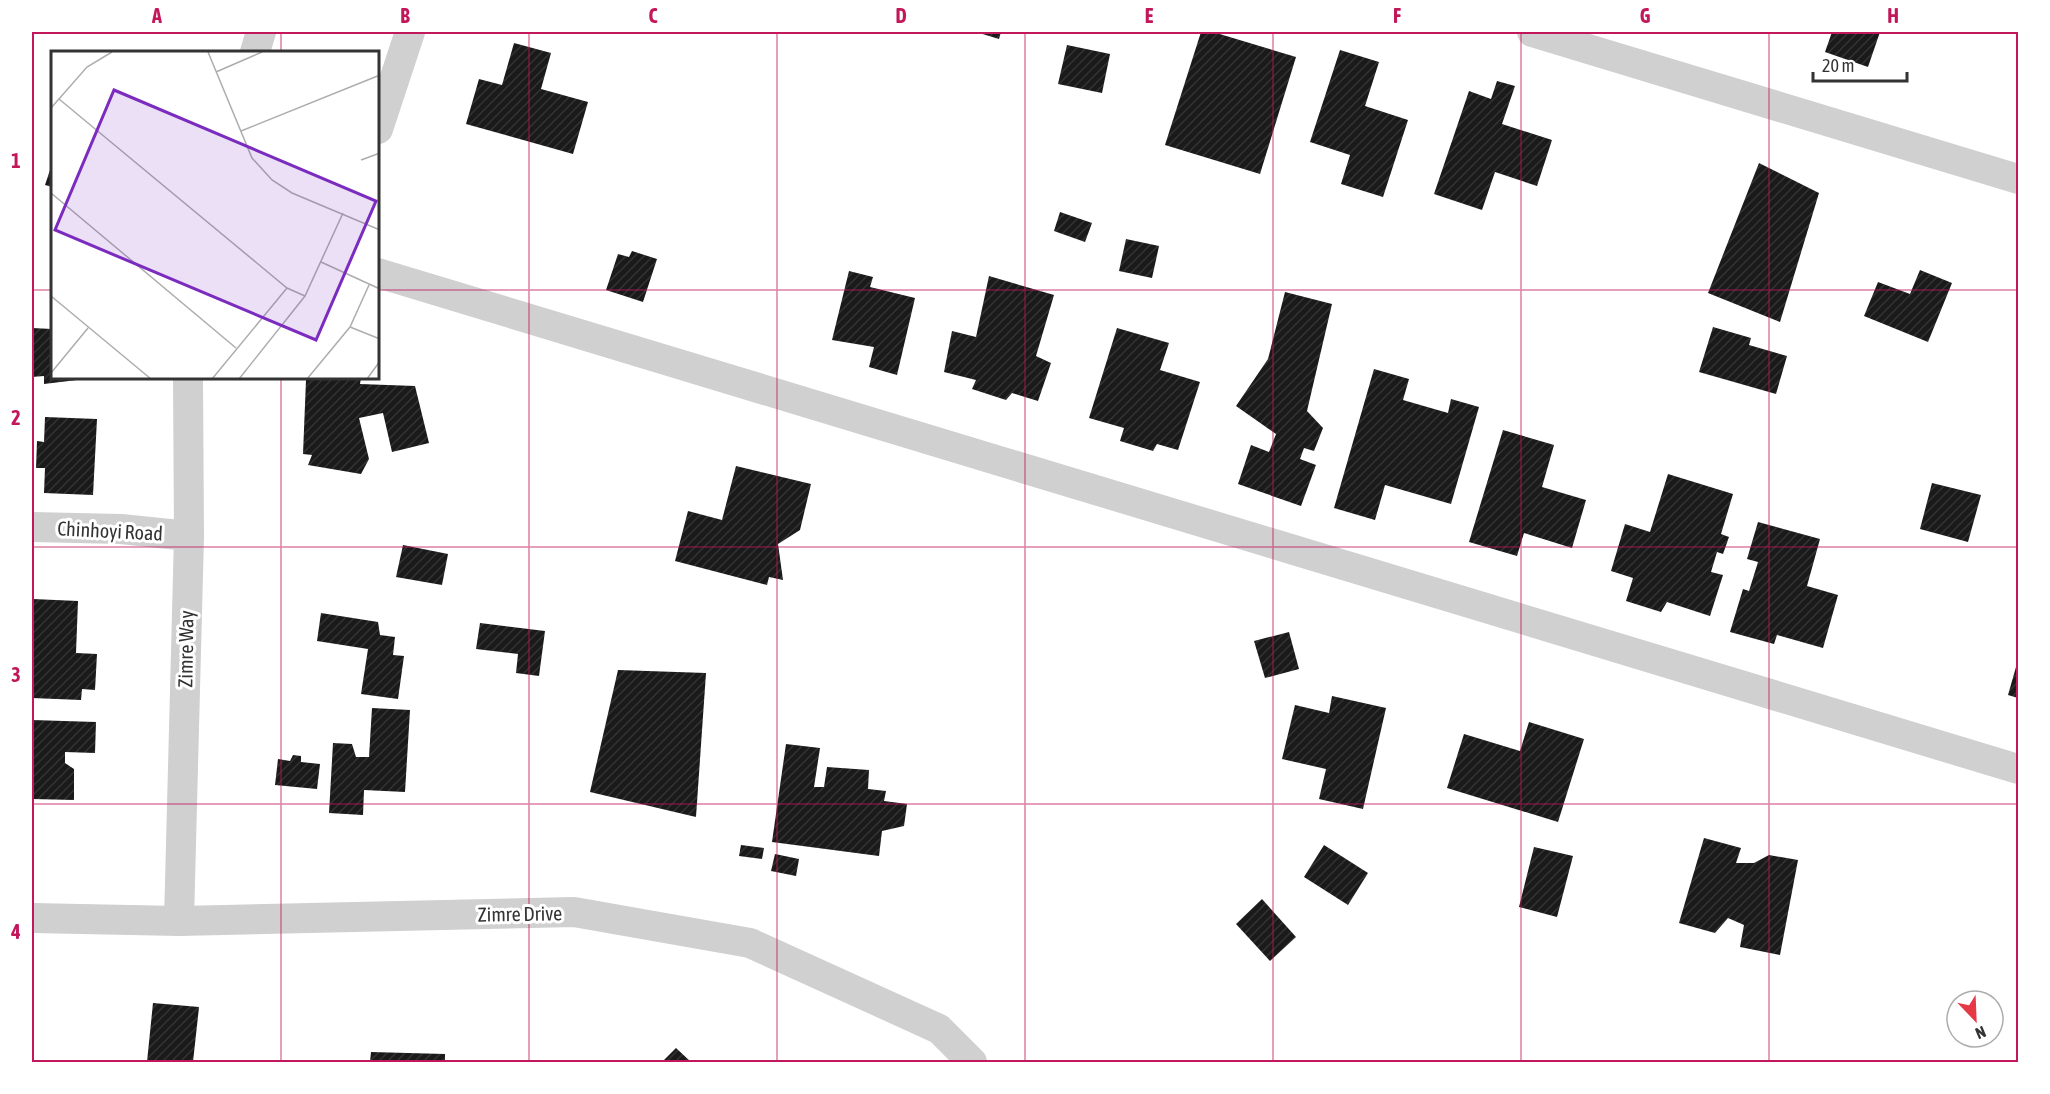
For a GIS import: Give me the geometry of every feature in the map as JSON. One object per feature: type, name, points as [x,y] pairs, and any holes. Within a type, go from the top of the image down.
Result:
[{"type":"street","points":[[255,51],[261,32]]},
{"type":"street","points":[[380,123],[410,32]]},
{"type":"street","points":[[1533,32],[2019,179]]},
{"type":"street","points":[[380,274],[2019,769]]},
{"type":"street","name":"Zimre Way","points":[[179,921],[189,536],[188,380]]},
{"type":"street","name":"Chinhoyi Road","points":[[32,527],[121,529],[189,536]]},
{"type":"street","name":"Zimre Drive","points":[[32,918],[179,921],[574,912],[750,943],[939,1029],[972,1062]]},
{"type":"building","points":[[976,32],[1001,32],[999,39]]},
{"type":"building","points":[[1201,32],[1213,32],[1296,57],[1260,174],[1165,145]]},
{"type":"building","points":[[1832,32],[1880,32],[1868,67],[1825,52]]},
{"type":"building","points":[[514,43],[551,53],[541,89],[588,102],[573,154],[466,124],[479,79],[502,85]]},
{"type":"building","points":[[1067,45],[1110,54],[1102,93],[1058,84]]},
{"type":"building","points":[[1340,50],[1379,62],[1365,106],[1408,120],[1383,197],[1341,184],[1350,155],[1310,142]]},
{"type":"building","points":[[1497,81],[1515,86],[1502,124],[1552,140],[1537,186],[1495,172],[1482,210],[1434,194],[1469,91],[1491,99]]},
{"type":"building","points":[[1759,163],[1819,193],[1780,322],[1708,293]]},
{"type":"building","points":[[51,167],[51,187],[45,185]]},
{"type":"building","points":[[1060,212],[1092,223],[1085,242],[1054,231]]},
{"type":"building","points":[[1126,239],[1159,246],[1152,278],[1119,271]]},
{"type":"building","points":[[632,251],[657,259],[643,302],[606,290],[618,254],[629,257]]},
{"type":"building","points":[[1920,270],[1952,283],[1928,342],[1864,316],[1878,282],[1910,294]]},
{"type":"building","points":[[849,271],[873,277],[870,287],[915,298],[897,375],[869,367],[874,347],[832,340]]},
{"type":"building","points":[[989,276],[1054,295],[1036,356],[1051,363],[1038,401],[1012,393],[1006,400],[972,389],[976,380],[944,372],[952,331],[976,337]]},
{"type":"building","points":[[1285,292],[1332,304],[1307,411],[1323,428],[1314,451],[1304,448],[1300,459],[1316,465],[1301,506],[1238,484],[1251,445],[1269,452],[1276,434],[1236,406],[1268,359]]},
{"type":"building","points":[[1713,327],[1751,338],[1749,345],[1787,356],[1776,394],[1699,372]]},
{"type":"building","points":[[32,328],[51,329],[51,380],[77,380],[44,384],[44,376],[32,377]]},
{"type":"building","points":[[1117,328],[1169,343],[1160,370],[1200,382],[1178,450],[1157,444],[1153,451],[1120,441],[1124,428],[1089,418]]},
{"type":"building","points":[[1374,369],[1409,379],[1403,400],[1448,413],[1451,399],[1479,407],[1451,504],[1385,485],[1375,520],[1334,508]]},
{"type":"building","points":[[306,380],[361,380],[360,384],[415,386],[429,443],[392,452],[383,413],[359,418],[369,459],[361,474],[308,465],[312,455],[303,454]]},
{"type":"building","points":[[45,417],[97,419],[93,495],[44,493],[45,468],[36,468],[37,441],[44,442]]},
{"type":"building","points":[[1503,430],[1554,445],[1542,487],[1586,500],[1572,548],[1524,533],[1517,556],[1469,542]]},
{"type":"building","points":[[736,466],[811,484],[800,530],[778,544],[783,580],[769,577],[767,585],[675,561],[688,511],[722,520]]},
{"type":"building","points":[[1668,474],[1733,494],[1721,534],[1729,537],[1723,554],[1717,552],[1711,572],[1723,575],[1710,616],[1667,602],[1661,612],[1626,601],[1633,578],[1611,571],[1625,524],[1650,532]]},
{"type":"building","points":[[1932,483],[1981,495],[1968,542],[1920,529]]},
{"type":"building","points":[[1758,522],[1820,539],[1807,586],[1838,595],[1823,648],[1777,635],[1774,644],[1730,632],[1743,589],[1749,591],[1758,562],[1747,559]]},
{"type":"building","points":[[403,545],[448,554],[442,585],[396,577]]},
{"type":"building","points":[[33,599],[78,601],[76,653],[97,654],[95,690],[82,689],[81,700],[32,698]]},
{"type":"building","points":[[321,613],[378,622],[380,635],[395,637],[393,655],[404,656],[398,699],[361,694],[368,649],[317,641]]},
{"type":"building","points":[[480,623],[545,631],[539,676],[516,673],[518,654],[476,649]]},
{"type":"building","points":[[1289,632],[1299,669],[1265,678],[1254,641]]},
{"type":"building","points":[[2018,660],[2018,698],[2008,695]]},
{"type":"building","points":[[618,670],[706,673],[696,817],[590,792]]},
{"type":"building","points":[[1332,696],[1386,708],[1363,809],[1319,799],[1326,769],[1282,759],[1295,705],[1329,713]]},
{"type":"building","points":[[372,708],[410,710],[405,792],[364,790],[363,815],[329,813],[333,743],[352,744],[356,757],[369,757]]},
{"type":"building","points":[[32,720],[96,722],[95,753],[65,752],[65,763],[74,769],[74,800],[32,799]]},
{"type":"building","points":[[1529,722],[1584,739],[1558,822],[1447,788],[1464,734],[1520,751]]},
{"type":"building","points":[[786,744],[820,748],[814,787],[824,787],[827,767],[869,770],[868,789],[886,791],[884,801],[907,804],[904,826],[882,831],[879,856],[772,842]]},
{"type":"building","points":[[293,755],[301,756],[301,762],[320,764],[317,789],[275,785],[278,759],[290,761]]},
{"type":"building","points":[[1704,838],[1741,848],[1736,863],[1754,863],[1769,855],[1798,860],[1780,955],[1740,947],[1744,925],[1728,918],[1715,933],[1679,923]]},
{"type":"building","points":[[741,845],[764,848],[762,859],[739,856]]},
{"type":"building","points":[[1324,845],[1368,873],[1348,905],[1304,877]]},
{"type":"building","points":[[1534,847],[1573,856],[1557,917],[1519,907]]},
{"type":"building","points":[[775,854],[799,859],[796,876],[771,871]]},
{"type":"building","points":[[1262,899],[1296,937],[1270,961],[1236,924]]},
{"type":"building","points":[[153,1003],[199,1007],[193,1062],[147,1062]]},
{"type":"building","points":[[676,1048],[691,1062],[662,1062]]},
{"type":"building","points":[[371,1052],[445,1054],[445,1062],[370,1062]]}]
